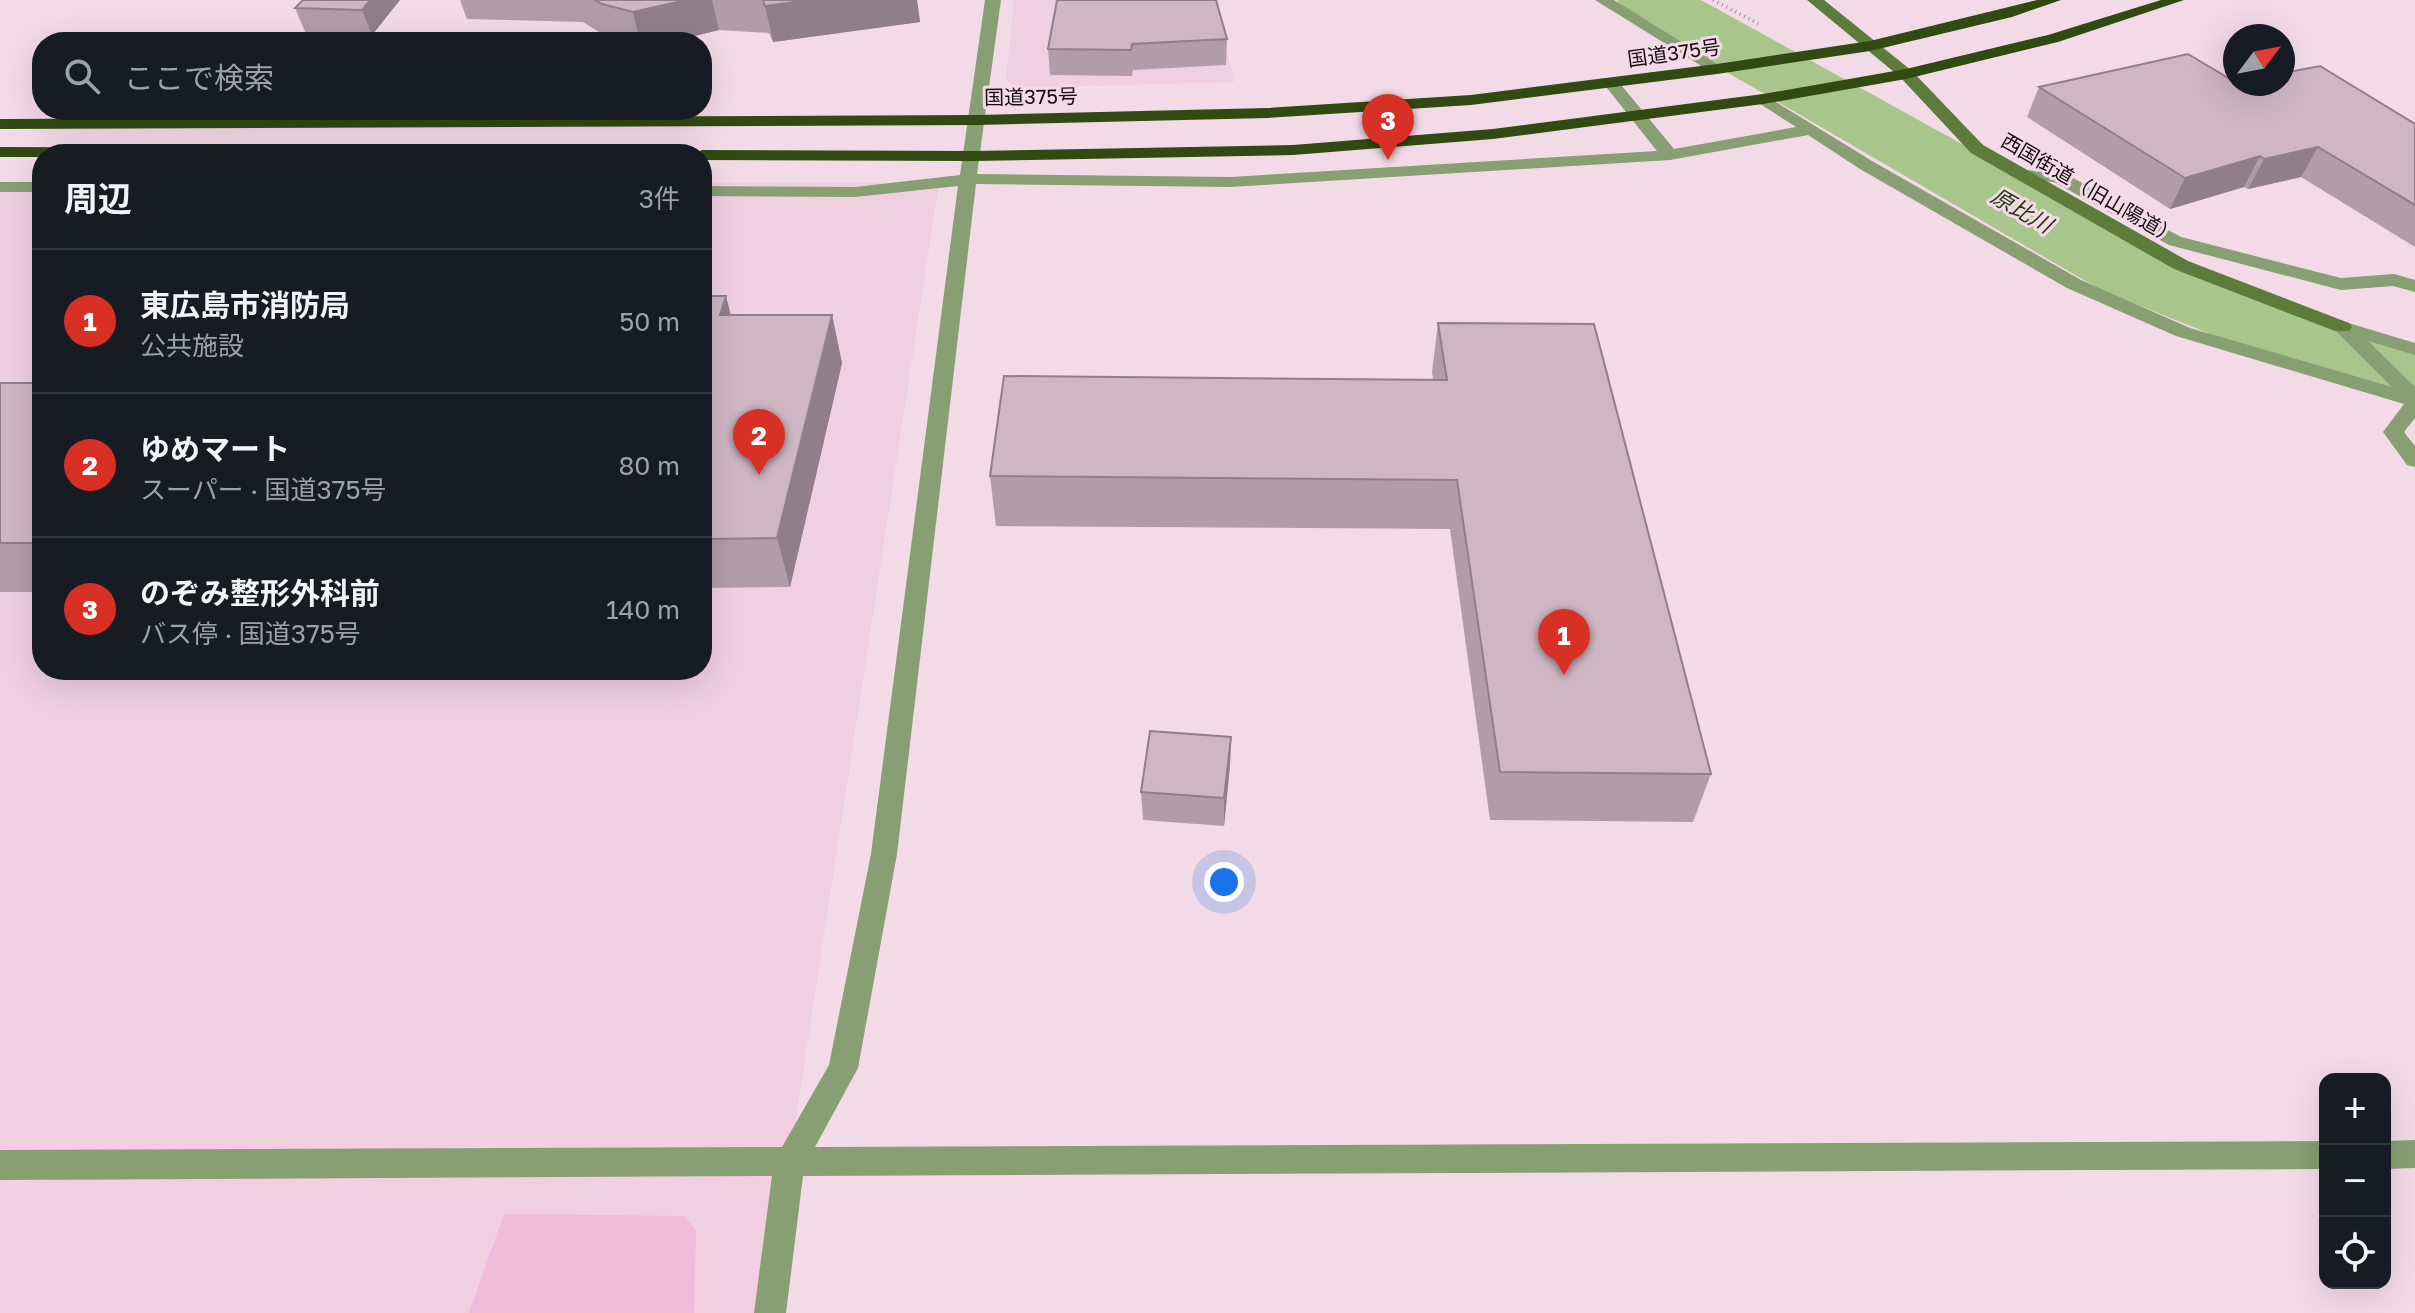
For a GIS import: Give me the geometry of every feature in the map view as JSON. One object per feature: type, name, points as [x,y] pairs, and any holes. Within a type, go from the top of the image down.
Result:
[{"type":"highway","name":"国道375号","points":[[0,124],[978,120],[1268,113],[1471,100],[1717,69],[1870,46],[2053,0]]},
{"type":"highway","points":[[712,155],[971,168],[1293,150],[1493,134],[1763,99],[1906,74],[2053,39],[2176,0]]},
{"type":"highway","points":[[0,152],[32,152]]},
{"type":"street","points":[[770,1313],[789,1164],[843,1068],[884,854],[960,236],[993,0]]},
{"type":"street","points":[[1603,0],[1717,69]]},
{"type":"street","name":"西国街道（旧山陽道）","points":[[1815,0],[1906,74],[1977,149],[2181,265],[2342,327]]},
{"type":"street","points":[[1611,83],[1670,155]]},
{"type":"street","points":[[1763,99],[1810,130],[2074,284],[2183,332],[2415,400]]},
{"type":"street","points":[[712,191],[855,192],[971,168],[1230,182],[1670,155],[1810,130]]},
{"type":"street","points":[[2023,175],[2058,177],[2175,241],[2341,284],[2394,280],[2415,286]]},
{"type":"street","points":[[0,187],[32,187]]},
{"type":"street","points":[[2342,327],[2415,400]]},
{"type":"street","points":[[2342,327],[2415,349]]},
{"type":"street","points":[[2415,400],[2393,432],[2415,460]]},
{"type":"street","points":[[2391,1155],[2415,1154]]},
{"type":"street","points":[[0,1165],[2319,1155]]},
{"type":"shaded area","points":[[1014,0],[1217,0],[1234,82],[1015,88],[1006,80]]},
{"type":"shaded area","points":[[0,182],[32,182],[32,680],[712,680],[712,183],[939,183],[789,1164],[770,1313],[0,1313]]},
{"type":"shaded area","points":[[504,1214],[684,1216],[696,1231],[694,1313],[469,1313]]},
{"type":"building","points":[[303,0],[370,0],[362,10],[295,8]]},
{"type":"building","points":[[595,0],[686,0],[633,12]]},
{"type":"building","points":[[763,0],[809,0],[765,6]]},
{"type":"building","points":[[1057,0],[1216,0],[1227,39],[1132,44],[1131,50],[1048,49]]},
{"type":"building","points":[[2188,54],[2223,75],[2223,96],[2295,96],[2295,71],[2320,66],[2415,124],[2415,205],[2318,147],[2264,159],[2260,156],[2185,178],[2039,87]]},
{"type":"building","points":[[712,296],[726,296],[720,315],[832,315],[777,538],[712,539]]},
{"type":"building","points":[[1438,323],[1594,324],[1711,774],[1500,772],[1457,480],[990,476],[1004,376],[1447,380]]},
{"type":"building","points":[[0,383],[32,383],[32,543],[0,543]]},
{"type":"building","points":[[1150,731],[1231,737],[1224,798],[1141,792]]},
{"type":"waterway","name":"原比川","points":[[1651,0],[2131,272],[2311,343],[2415,371]]},
{"type":"place","name":"のぞみ整形外科前","points":[[1388,160]]},
{"type":"place","name":"ゆめマート","points":[[759,475]]},
{"type":"place","name":"東広島市消防局","points":[[1564,675]]}]
